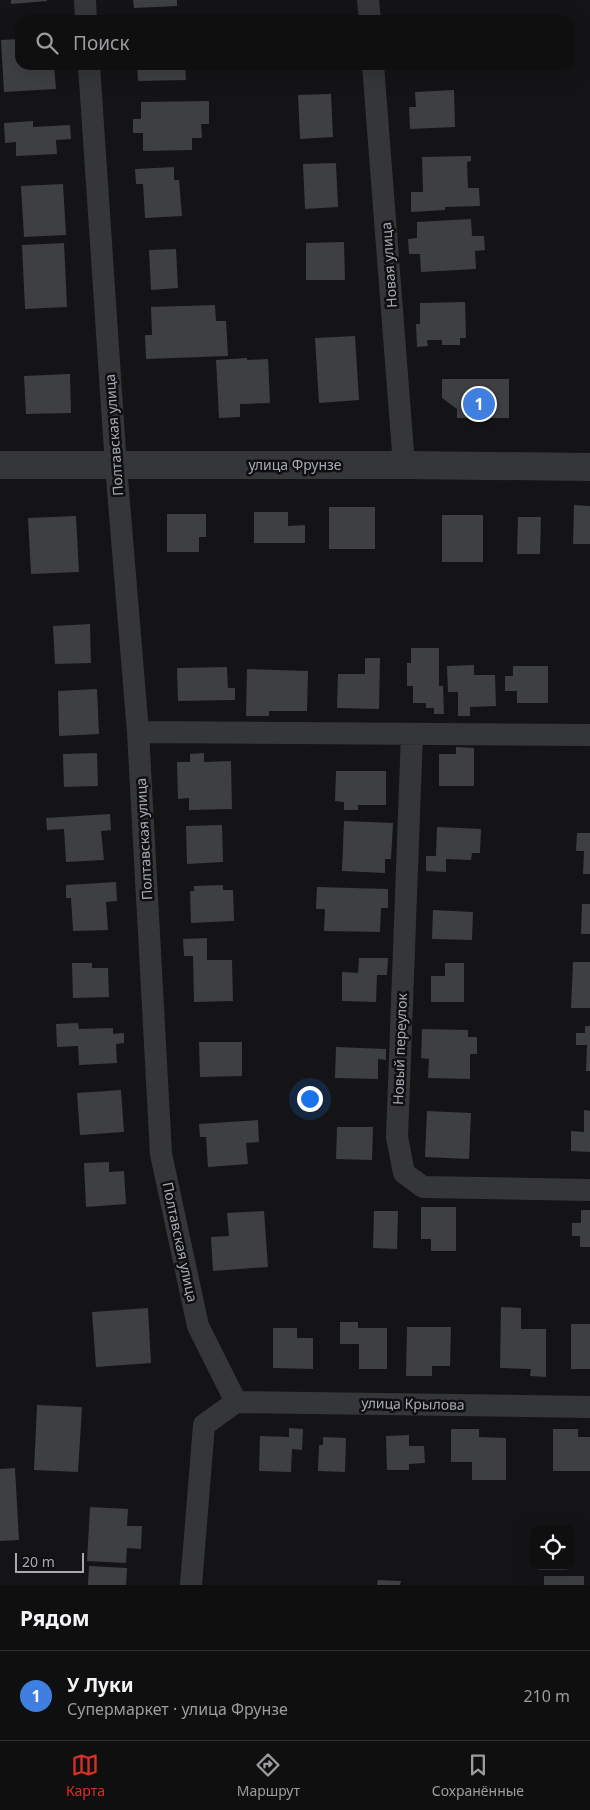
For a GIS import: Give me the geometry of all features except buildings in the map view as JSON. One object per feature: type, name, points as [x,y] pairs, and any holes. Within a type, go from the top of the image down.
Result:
[{"type":"street","points":[[85,0],[86,15]]},
{"type":"street","points":[[368,0],[370,15]]},
{"type":"street","name":"Полтавская улица","points":[[89,70],[116,466],[138,732],[161,1154],[198,1326],[236,1402]]},
{"type":"street","name":"Новая улица","points":[[374,70],[404,465]]},
{"type":"street","name":"улица Фрунзе","points":[[0,465],[590,467]]},
{"type":"street","points":[[138,732],[590,735]]},
{"type":"street","name":"Новый переулок","points":[[412,734],[397,1137],[404,1174],[424,1187],[590,1190]]},
{"type":"street","points":[[192,1585],[204,1425],[236,1402]]},
{"type":"street","name":"улица Крылова","points":[[236,1402],[590,1407]]},
{"type":"place","name":"У Луки","points":[[479,404]]}]
